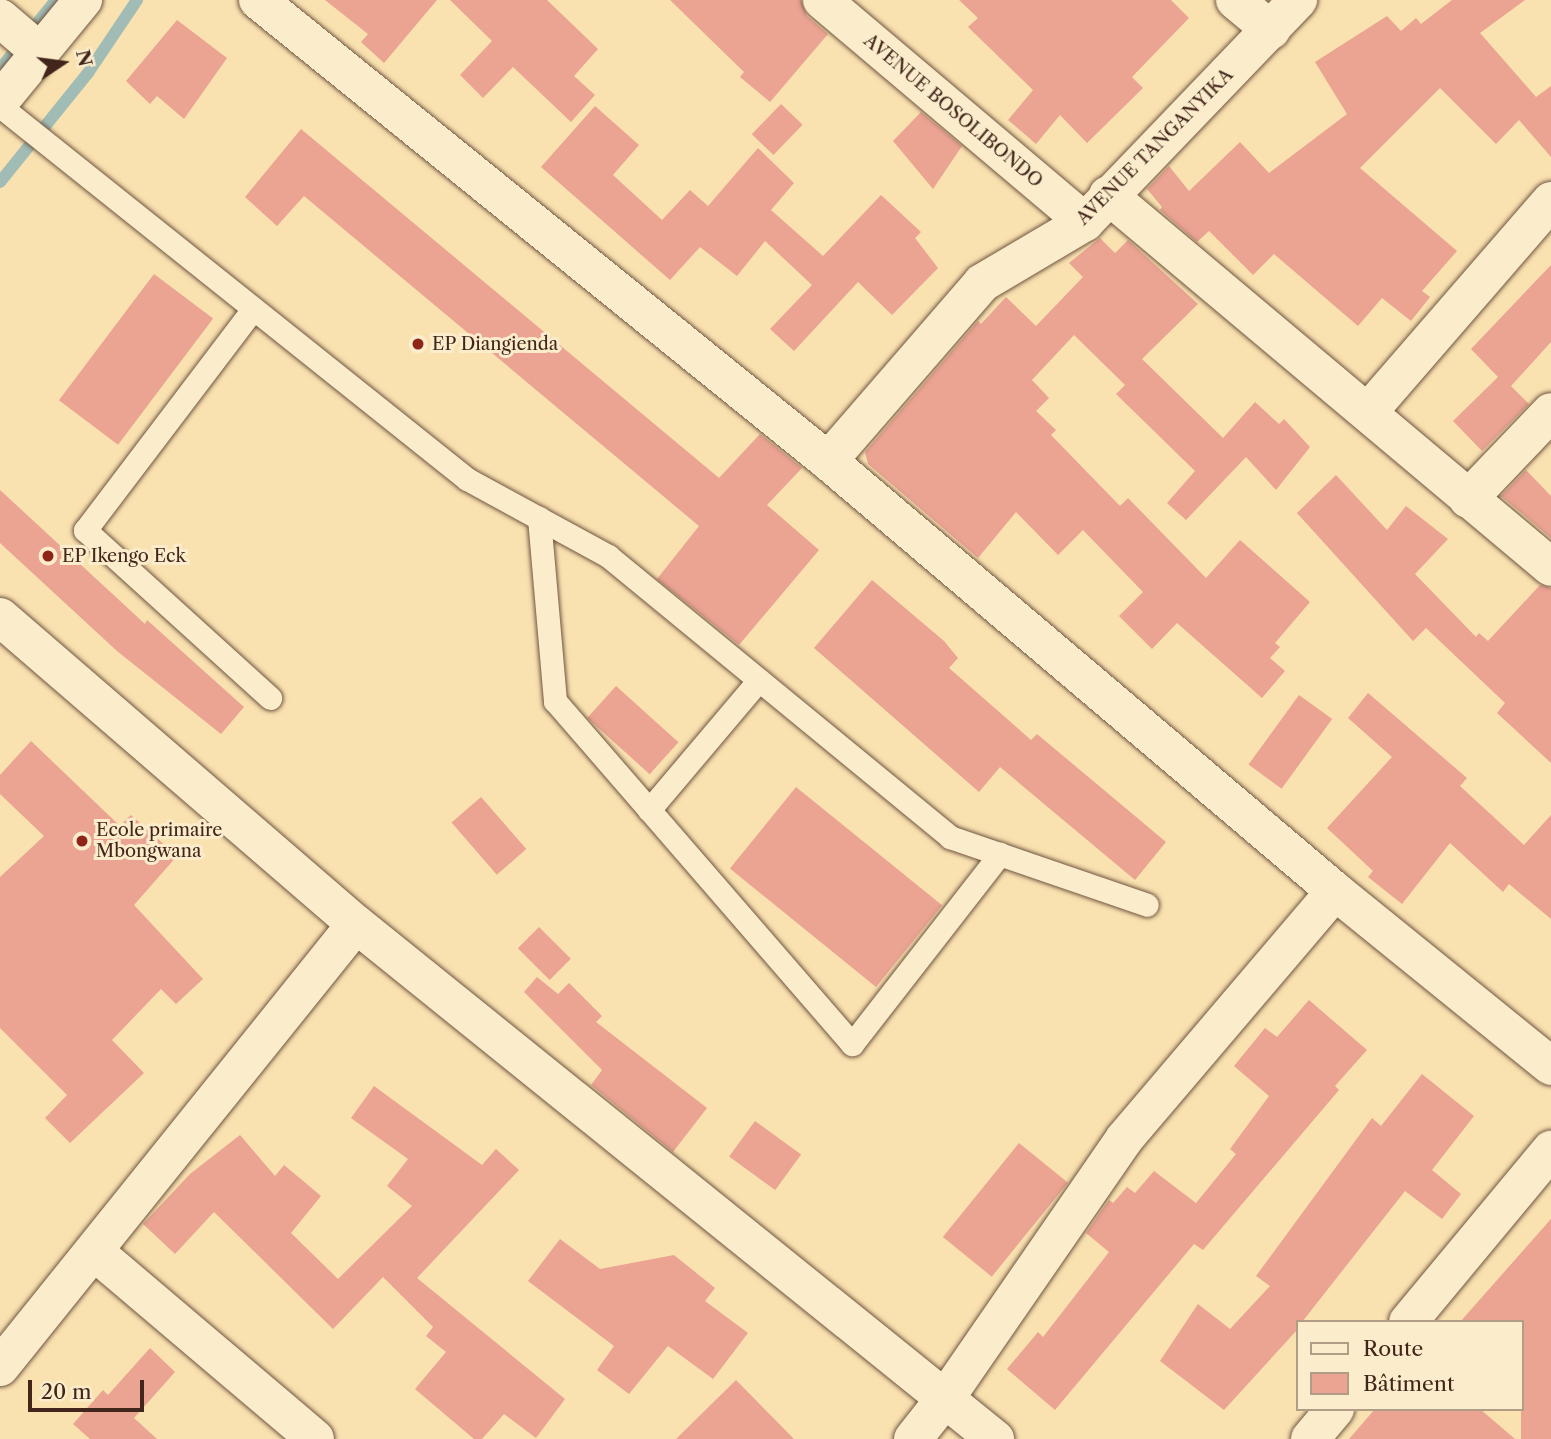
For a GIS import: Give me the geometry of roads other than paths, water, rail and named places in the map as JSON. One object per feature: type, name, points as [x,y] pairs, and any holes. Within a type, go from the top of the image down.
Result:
[{"type":"street","points":[[0,104],[83,0]]},
{"type":"street","points":[[258,0],[828,461],[1335,891],[1551,1066]]},
{"type":"street","name":"AVENUE BOSOLIBONDO","points":[[822,0],[1369,411],[1468,499],[1551,567]]},
{"type":"street","points":[[1235,0],[1271,30]]},
{"type":"street","name":"AVENUE TANGANYIKA","points":[[828,461],[982,284],[1097,209],[1298,0]]},
{"type":"street","points":[[0,18],[40,52]]},
{"type":"street","points":[[1369,411],[1551,201]]},
{"type":"street","points":[[1468,499],[1551,412]]},
{"type":"street","points":[[0,617],[356,924],[947,1396],[995,1439]]},
{"type":"street","points":[[913,1439],[947,1396],[1125,1138],[1335,891]]},
{"type":"street","points":[[0,1367],[96,1253],[356,924]]},
{"type":"street","points":[[1410,1320],[1551,1150]]},
{"type":"street","points":[[96,1253],[315,1439]]},
{"type":"street","points":[[1310,1439],[1333,1411]]},
{"type":"lane","points":[[0,104],[467,479],[608,556],[950,837],[1147,905]]},
{"type":"lane","points":[[253,309],[85,530],[270,698]]},
{"type":"lane","points":[[539,518],[555,701],[852,1044],[1000,854]]},
{"type":"lane","points":[[649,810],[759,680]]},
{"type":"waterway","points":[[0,69],[56,0]]},
{"type":"waterway","points":[[0,182],[88,73],[137,0]]},
{"type":"place","name":"EP Diangienda","points":[[418,344]]},
{"type":"place","name":"EP Ikengo Eck","points":[[48,556]]},
{"type":"place","name":"Ecole primaire Mbongwana","points":[[82,841]]}]
